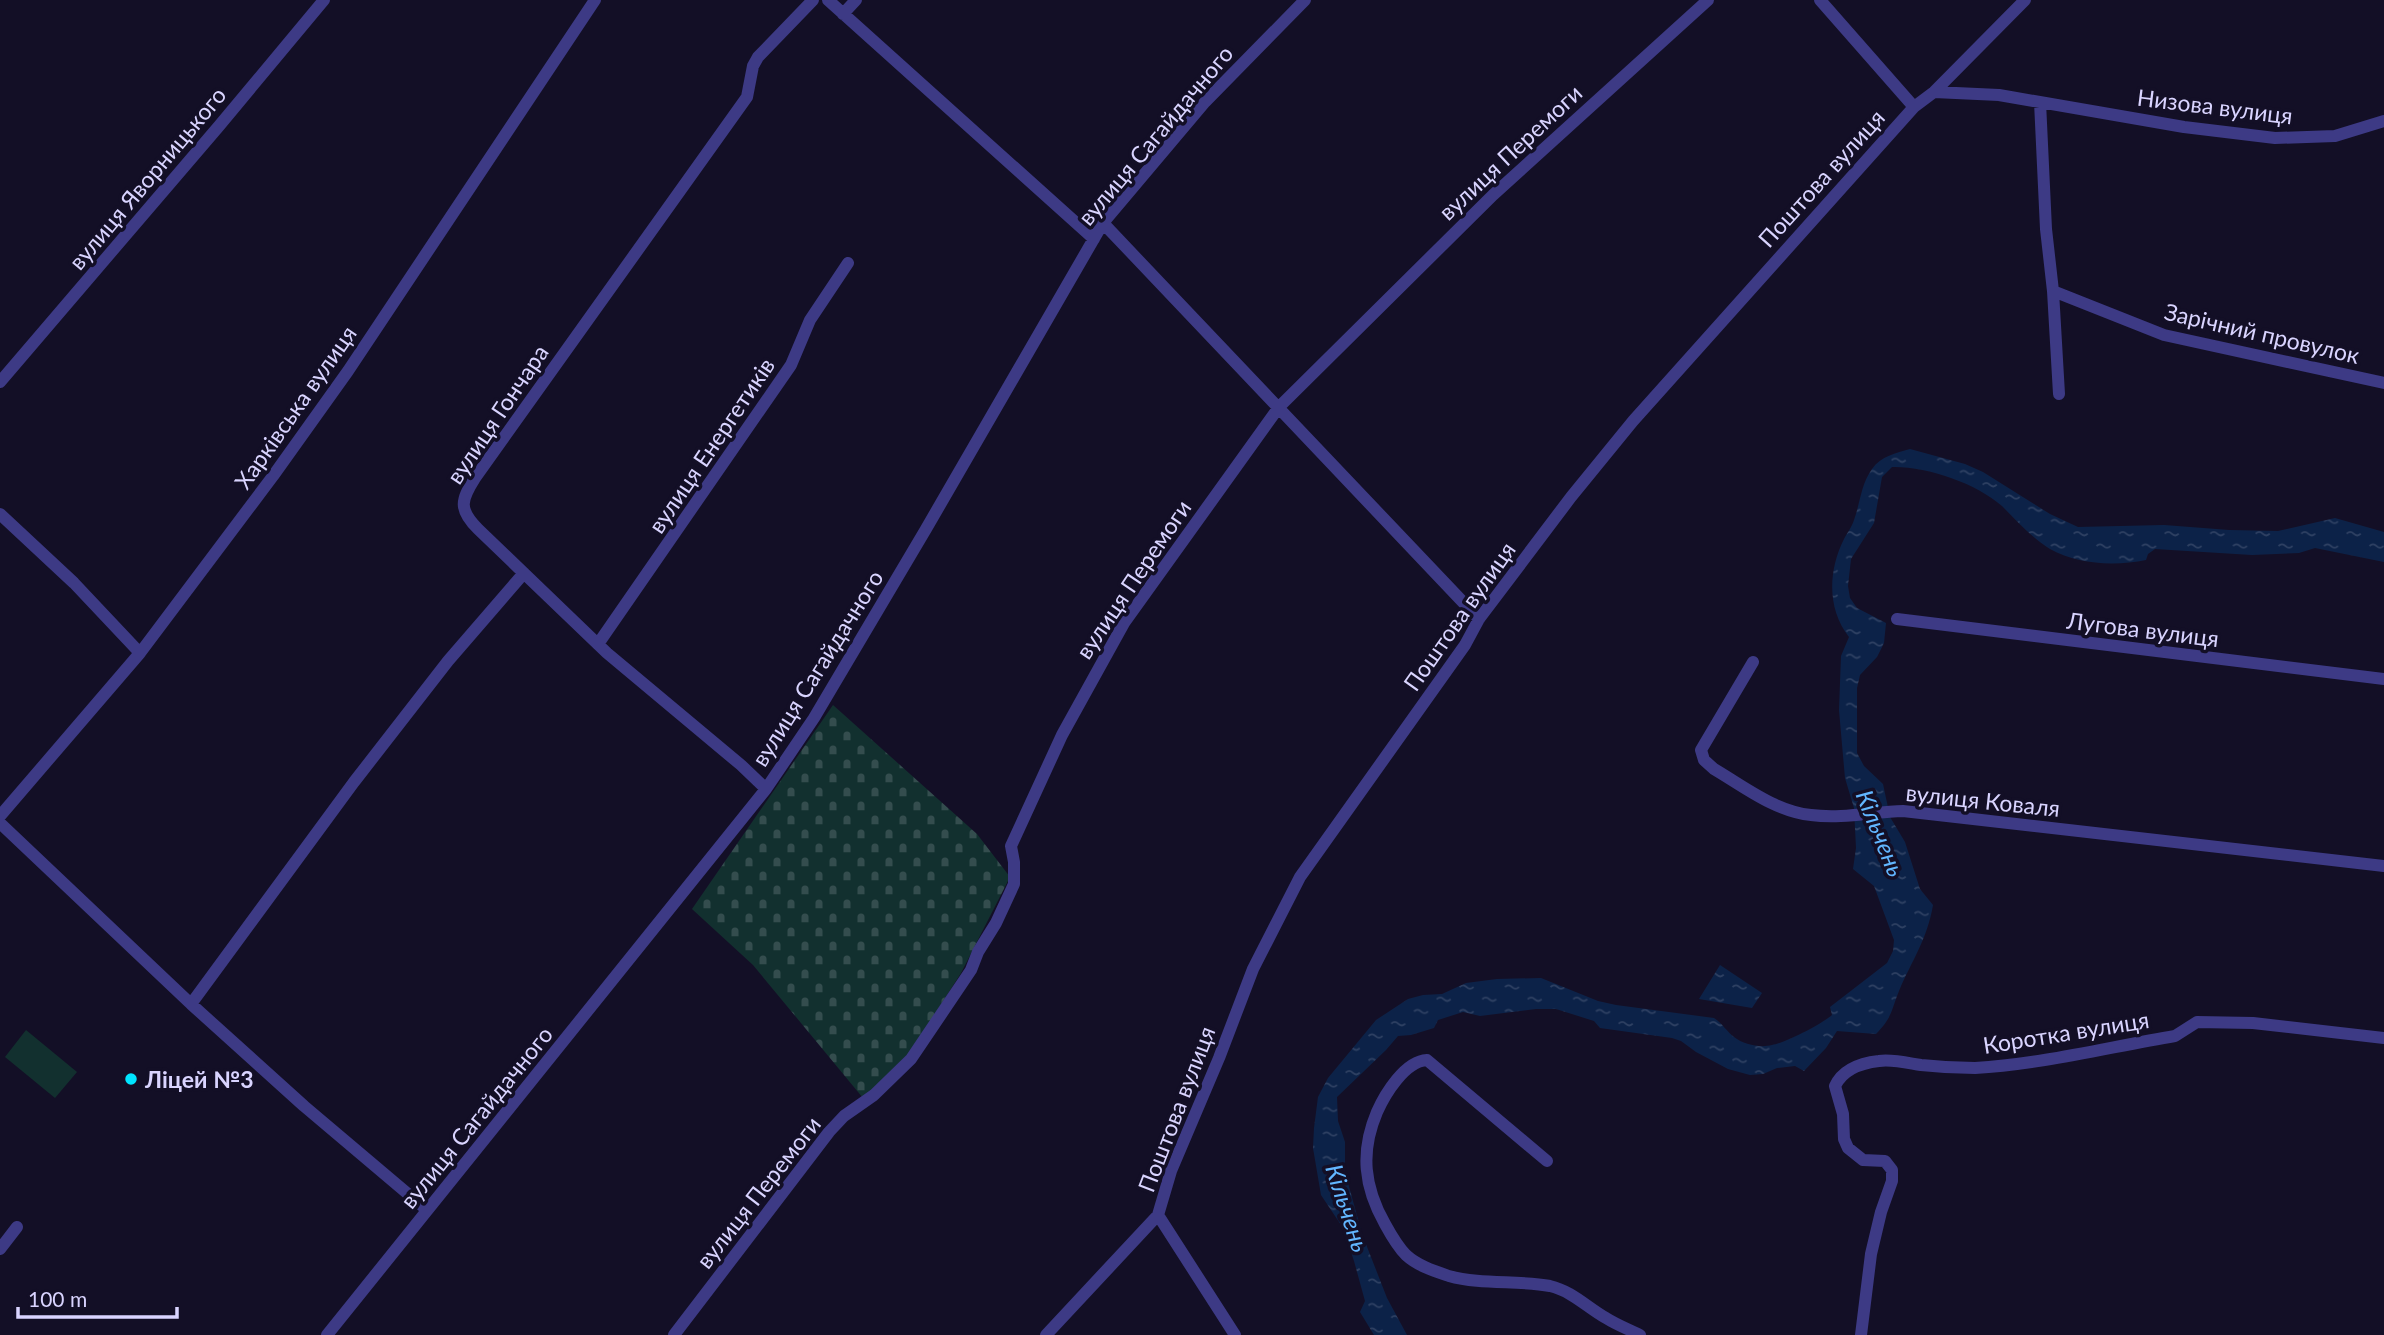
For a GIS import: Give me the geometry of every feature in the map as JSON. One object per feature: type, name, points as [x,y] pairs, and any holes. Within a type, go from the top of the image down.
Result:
[{"type":"street","name":"вулиця Яворницького","points":[[0,382],[324,0]]},
{"type":"street","name":"Харківська вулиця","points":[[0,816],[140,653],[273,477],[348,371],[595,0]]},
{"type":"street","name":"вулиця Гончара","points":[[766,789],[598,644],[469,520],[464,509],[464,497],[498,444],[747,97],[753,66],[758,57],[813,0]]},
{"type":"street","points":[[828,0],[1094,239]]},
{"type":"street","points":[[844,13],[856,0]]},
{"type":"street","name":"вулиця Сагайдачного","points":[[327,1335],[766,789],[835,683],[1103,223],[1205,102],[1305,0]]},
{"type":"street","name":"вулиця Перемоги","points":[[674,1335],[829,1132],[844,1116],[874,1096],[911,1059],[971,970],[1014,884],[1011,846],[1062,735],[1090,683],[1124,623],[1279,407],[1493,195],[1708,0]]},
{"type":"street","points":[[1820,0],[1914,107]]},
{"type":"street","name":"Поштова вулиця","points":[[1046,1335],[1158,1215],[1171,1171],[1254,969],[1300,877],[1465,645],[1479,619],[1571,497],[1633,421],[1914,107],[1934,92],[2025,0]]},
{"type":"street","name":"Низова вулиця","points":[[1934,92],[1999,94],[2184,127],[2275,138],[2335,136],[2384,121]]},
{"type":"street","points":[[2040,102],[2046,229],[2053,291],[2059,394]]},
{"type":"street","points":[[1103,223],[1479,619]]},
{"type":"street","name":"вулиця Енергетиків","points":[[598,644],[791,366],[810,320],[848,263]]},
{"type":"street","name":"Зарічний провулок","points":[[2053,291],[2164,335],[2384,383]]},
{"type":"street","points":[[0,514],[74,583],[140,653]]},
{"type":"street","points":[[191,1004],[354,782],[456,652],[524,573]]},
{"type":"street","name":"Лугова вулиця","points":[[1897,620],[2384,679]]},
{"type":"street","name":"вулиця Коваля","points":[[1753,662],[1701,750],[1704,760],[1714,769],[1786,809],[1809,815],[1832,816],[1903,811],[2384,866]]},
{"type":"street","points":[[0,823],[191,1004],[304,1106],[427,1210]]},
{"type":"street","name":"Коротка вулиця","points":[[1861,1335],[1871,1254],[1892,1181],[1892,1170],[1885,1161],[1863,1160],[1855,1155],[1844,1139],[1843,1114],[1835,1086],[1848,1070],[1882,1060],[1932,1067],[2005,1065],[2175,1036],[2197,1022],[2253,1023],[2384,1038]]},
{"type":"street","points":[[1547,1161],[1427,1060],[1420,1060],[1408,1069],[1384,1097],[1371,1127],[1366,1168],[1368,1186],[1395,1242],[1421,1266],[1451,1277],[1552,1287],[1572,1295],[1606,1318],[1640,1335]]},
{"type":"street","points":[[1158,1215],[1236,1335]]},
{"type":"street","points":[[0,1249],[18,1227]]},
{"type":"green space","points":[[833,705],[977,834],[1010,877],[961,973],[903,1064],[863,1098],[753,965],[692,909]]},
{"type":"green space","points":[[26,1030],[77,1072],[55,1098],[5,1057]]},
{"type":"water","name":"Кільчень","points":[[1910,449],[1965,464],[1983,472],[2050,514],[2078,527],[2164,525],[2278,531],[2335,518],[2384,532],[2384,562],[2315,548],[2299,553],[2252,555],[2155,549],[2148,554],[2146,560],[2122,563],[2085,561],[2050,549],[2002,506],[1965,483],[1920,469],[1892,467],[1882,477],[1874,523],[1851,559],[1848,586],[1850,598],[1857,608],[1886,623],[1884,643],[1877,657],[1860,675],[1857,688],[1857,753],[1864,766],[1883,784],[1890,817],[1905,842],[1920,889],[1933,905],[1923,939],[1888,1018],[1876,1034],[1837,1031],[1826,1048],[1804,1071],[1795,1066],[1750,1075],[1728,1069],[1681,1041],[1600,1028],[1594,1021],[1556,1009],[1480,1016],[1463,1012],[1438,1020],[1434,1028],[1398,1036],[1337,1097],[1338,1121],[1345,1142],[1345,1172],[1362,1234],[1387,1298],[1407,1335],[1374,1335],[1360,1312],[1365,1301],[1343,1228],[1321,1195],[1313,1148],[1318,1097],[1328,1078],[1376,1020],[1408,999],[1442,994],[1466,983],[1541,978],[1598,1001],[1714,1018],[1738,1040],[1768,1046],[1794,1037],[1827,1019],[1832,1015],[1830,1007],[1887,963],[1893,951],[1894,940],[1874,886],[1853,869],[1856,848],[1854,808],[1845,778],[1839,710],[1841,656],[1849,637],[1837,614],[1832,590],[1839,551],[1853,523],[1868,475],[1884,458]]},
{"type":"water","points":[[1720,965],[1762,993],[1752,1008],[1699,999]]},
{"type":"place","name":"Ліцей №3","points":[[131,1079]]}]
